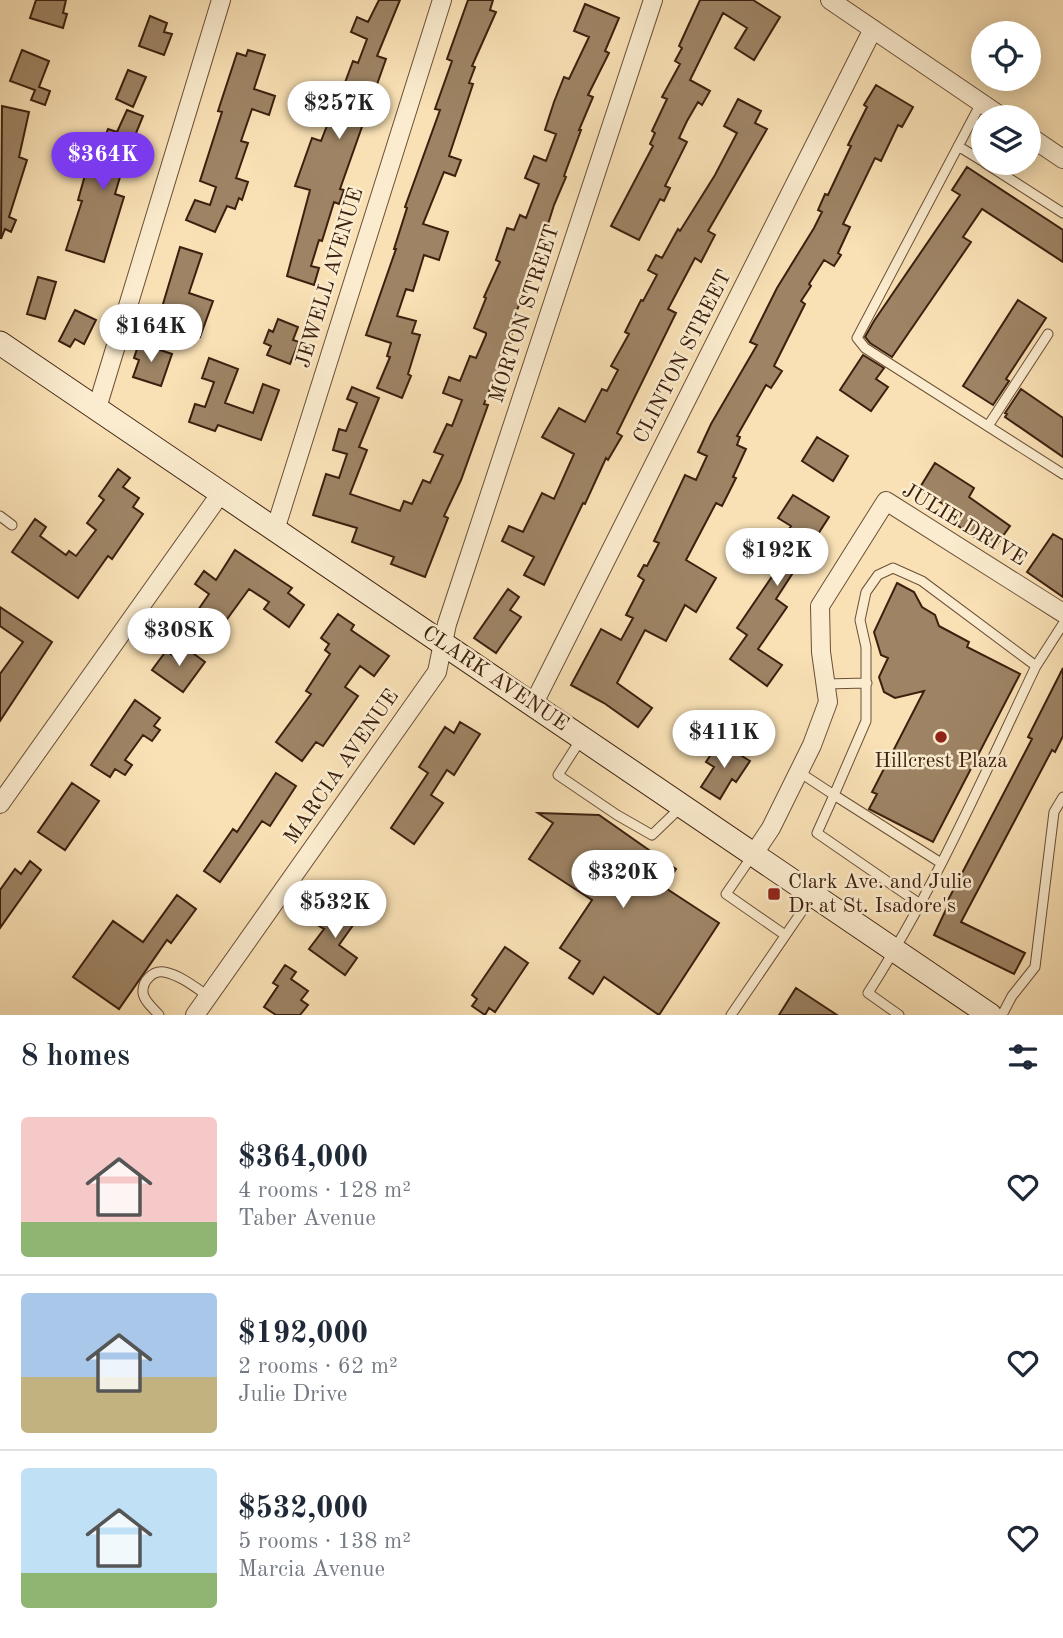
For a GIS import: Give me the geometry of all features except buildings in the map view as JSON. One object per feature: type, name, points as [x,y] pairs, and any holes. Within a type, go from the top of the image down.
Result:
[{"type":"street","points":[[97,408],[221,0]]},
{"type":"street","name":"JEWELL AVENUE","points":[[275,530],[442,0]]},
{"type":"street","name":"MORTON STREET","points":[[443,644],[447,624],[653,0]]},
{"type":"street","points":[[830,0],[984,105]]},
{"type":"street","name":"CLINTON STREET","points":[[533,705],[873,29]]},
{"type":"street","points":[[1041,144],[1063,159]]},
{"type":"street","name":"CLARK AVENUE","points":[[0,343],[990,1015]]},
{"type":"street","points":[[0,804],[220,493]]},
{"type":"street","name":"JULIE DRIVE","points":[[753,855],[771,828],[799,772],[828,702],[821,652],[820,606],[886,501],[1063,613]]},
{"type":"street","name":"MARCIA AVENUE","points":[[195,1015],[433,678],[440,664],[443,644]]},
{"type":"lane","points":[[981,103],[857,338],[865,348],[1063,474]]},
{"type":"lane","points":[[958,146],[971,154]]},
{"type":"lane","points":[[1004,175],[1063,213]]},
{"type":"lane","points":[[988,426],[1048,334]]},
{"type":"lane","points":[[0,516],[12,525]]},
{"type":"lane","points":[[920,904],[817,833],[866,721],[866,647],[860,620],[866,592],[878,575],[893,568],[922,581],[1036,667]]},
{"type":"lane","points":[[899,1015],[868,993],[895,951],[942,863],[1036,667],[1063,624]]},
{"type":"lane","points":[[825,684],[867,684]]},
{"type":"lane","points":[[582,738],[558,775],[652,835],[681,806]]},
{"type":"lane","points":[[799,772],[942,863]]},
{"type":"lane","points":[[1002,1015],[1012,996],[1035,967],[1054,812],[1063,797]]},
{"type":"lane","points":[[753,855],[726,894],[785,935]]},
{"type":"lane","points":[[731,1015],[813,895]]},
{"type":"lane","points":[[159,1015],[143,993],[144,984],[157,972],[167,972],[187,981],[208,996]]},
{"type":"place","name":"Hillcrest Plaza","points":[[941,737]]},
{"type":"place","name":"Clark Ave. and Julie Dr at St. Isadore's","points":[[774,894]]}]
